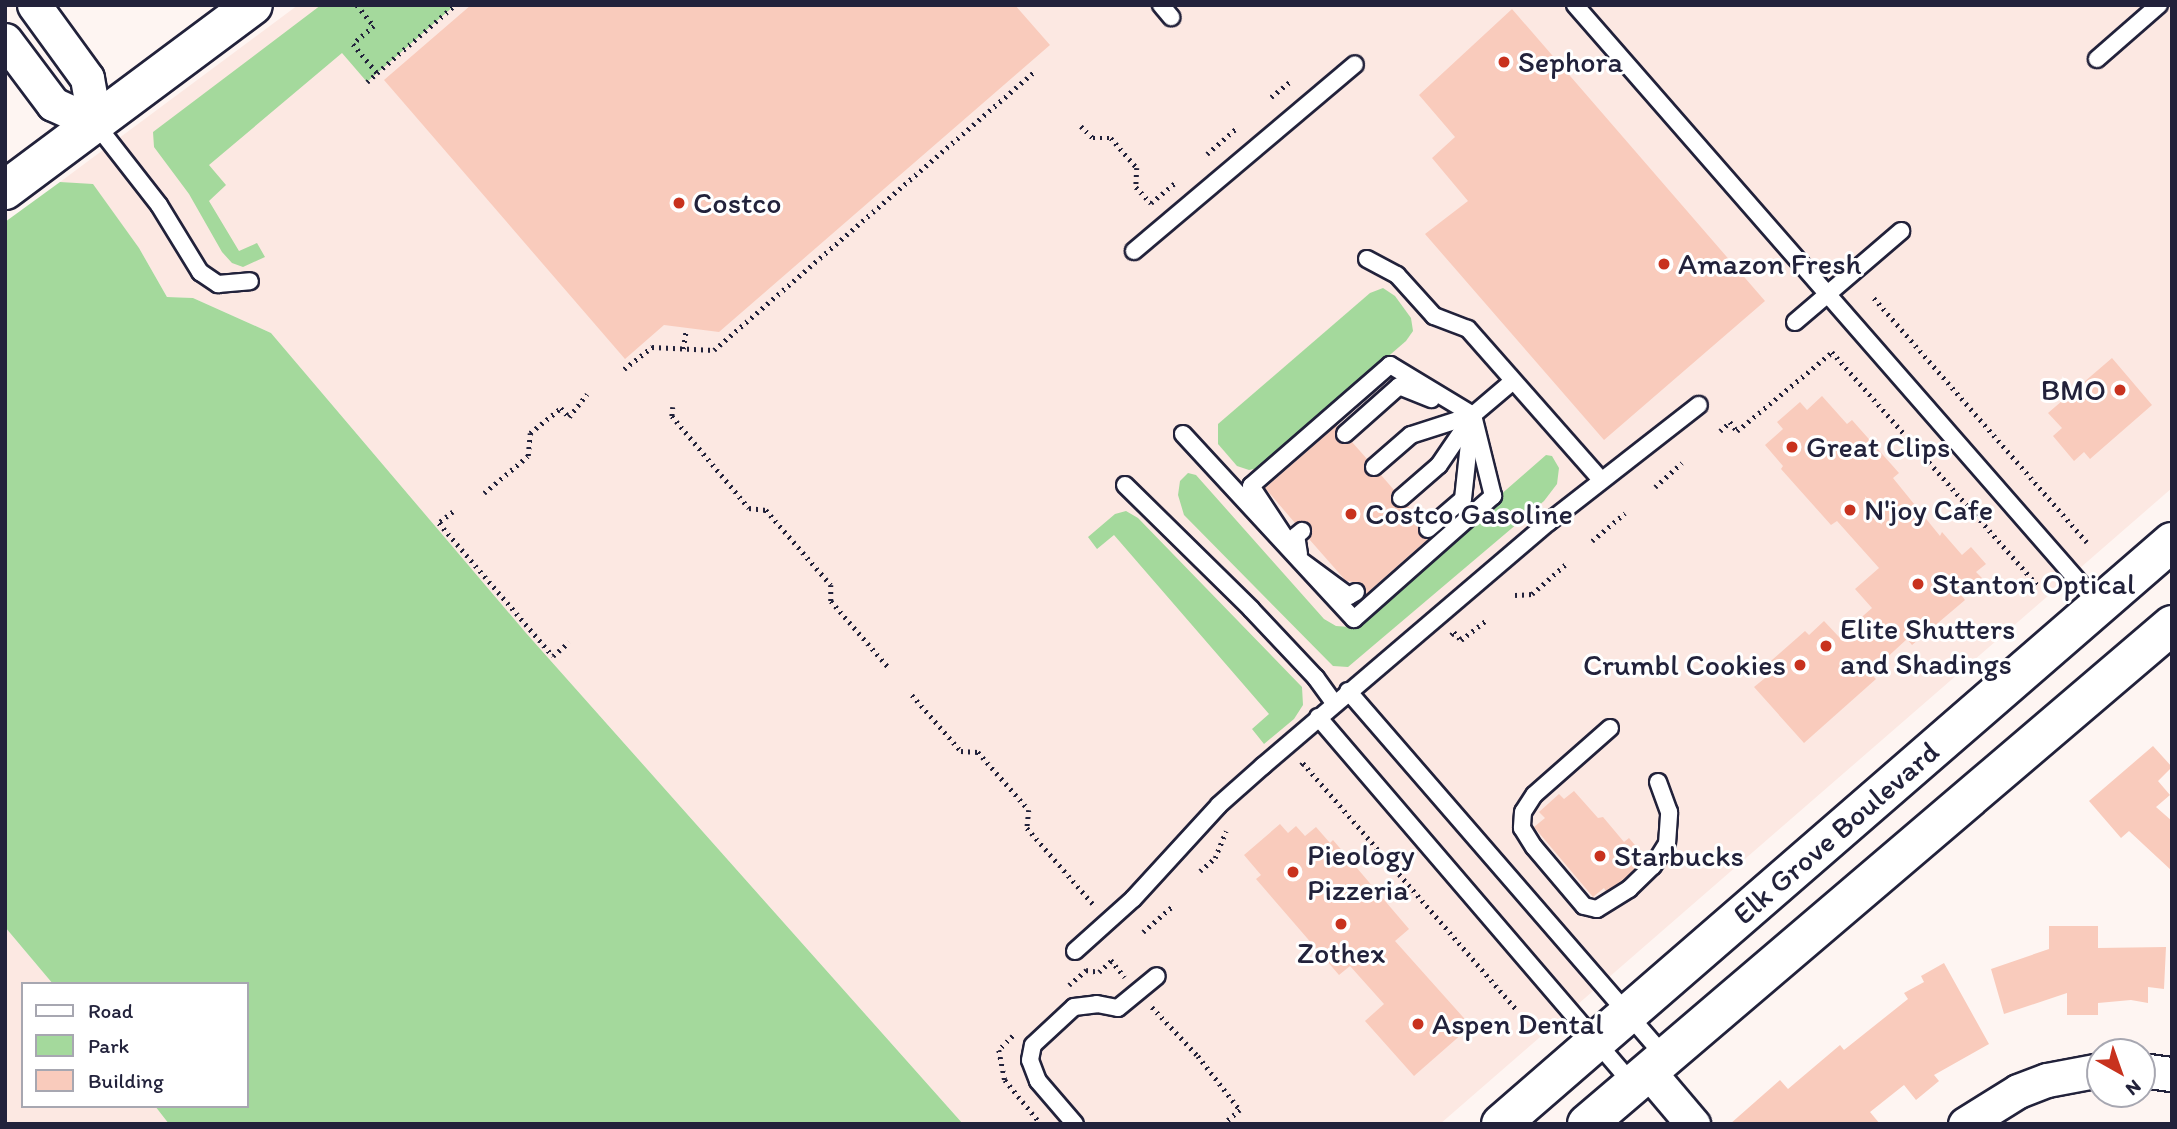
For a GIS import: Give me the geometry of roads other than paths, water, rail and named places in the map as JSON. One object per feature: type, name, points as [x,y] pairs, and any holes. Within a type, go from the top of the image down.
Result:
[{"type":"main road","points":[[5,190],[253,5]]},
{"type":"main road","name":"Elk Grove Boulevard","points":[[1501,1124],[2172,542]]},
{"type":"main road","name":"Elk Grove Boulevard","points":[[1587,1124],[2172,625]]},
{"type":"street","points":[[34,5],[87,78],[94,123]]},
{"type":"street","points":[[5,40],[53,104],[94,123]]},
{"type":"street","points":[[1648,1071],[1693,1124]]},
{"type":"street","points":[[1965,1124],[2018,1091],[2047,1080],[2086,1073]]},
{"type":"lane","points":[[1575,5],[2099,605]]},
{"type":"lane","points":[[2097,59],[2159,5]]},
{"type":"lane","points":[[1135,251],[1355,64]]},
{"type":"lane","points":[[94,123],[159,205],[200,272],[218,284],[250,281]]},
{"type":"lane","points":[[1795,322],[1901,231]]},
{"type":"lane","points":[[1367,258],[1397,275],[1434,316],[1468,329],[1601,480]]},
{"type":"lane","points":[[1183,434],[1354,619],[1493,496],[1473,415],[1390,365],[1251,486],[1300,560],[1349,597],[1356,592]]},
{"type":"lane","points":[[1401,498],[1439,465],[1473,415],[1513,381]]},
{"type":"lane","points":[[1345,434],[1399,386],[1473,415]]},
{"type":"lane","points":[[1075,951],[1133,899],[1219,805],[1318,717],[1601,480],[1699,405]]},
{"type":"lane","points":[[1374,467],[1411,435],[1473,415]]},
{"type":"lane","points":[[1428,529],[1463,499],[1473,415]]},
{"type":"lane","points":[[1125,485],[1251,609],[1316,678],[1334,704]]},
{"type":"lane","points":[[1274,498],[1270,501],[1300,560]]},
{"type":"lane","points":[[1300,560],[1296,536],[1302,531]]},
{"type":"lane","points":[[1300,560],[1324,565],[1329,561]]},
{"type":"lane","points":[[1348,691],[1628,1014],[1648,1071]]},
{"type":"lane","points":[[1318,717],[1595,1041],[1648,1071]]},
{"type":"lane","points":[[1610,728],[1534,794],[1522,812],[1522,828],[1534,848],[1584,906],[1597,909],[1629,890],[1653,866],[1667,844],[1669,812],[1658,782]]},
{"type":"lane","points":[[1075,1124],[1038,1081],[1030,1060],[1032,1045],[1074,1007],[1097,1004],[1118,1008],[1157,976]]},
{"type":"place","name":"Sephora","points":[[1504,62]]},
{"type":"place","name":"Costco","points":[[679,203]]},
{"type":"place","name":"Amazon Fresh","points":[[1664,264]]},
{"type":"place","name":"BMO","points":[[2120,390]]},
{"type":"place","name":"Great Clips","points":[[1792,447]]},
{"type":"place","name":"N'joy Cafe","points":[[1850,510]]},
{"type":"place","name":"Costco Gasoline","points":[[1351,514]]},
{"type":"place","name":"Stanton Optical","points":[[1918,584]]},
{"type":"place","name":"Elite Shutters and Shadings","points":[[1826,646]]},
{"type":"place","name":"Crumbl Cookies","points":[[1800,665]]},
{"type":"place","name":"Starbucks","points":[[1600,856]]},
{"type":"place","name":"Pieology Pizzeria","points":[[1293,872]]},
{"type":"place","name":"Zothex","points":[[1341,924]]},
{"type":"place","name":"Aspen Dental","points":[[1418,1024]]}]
